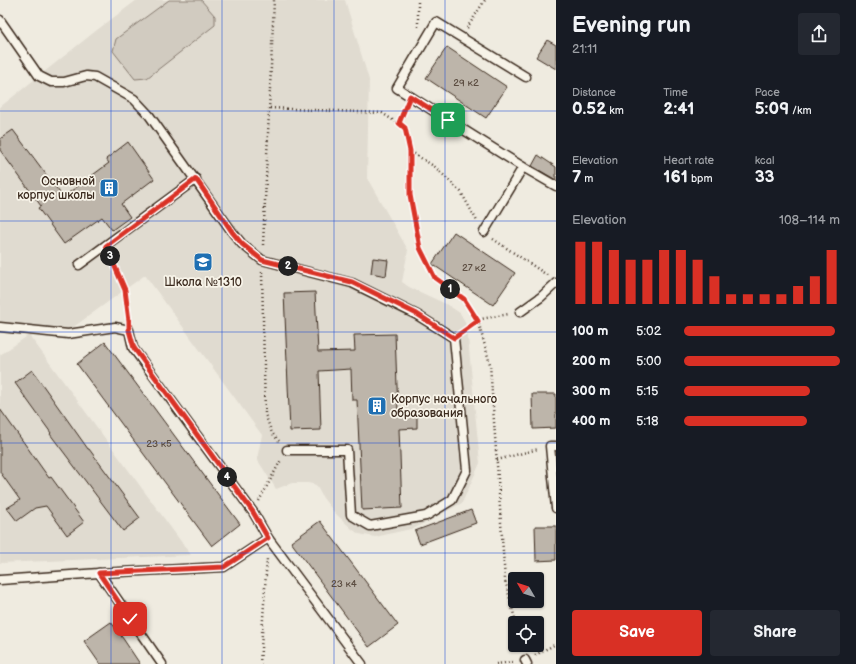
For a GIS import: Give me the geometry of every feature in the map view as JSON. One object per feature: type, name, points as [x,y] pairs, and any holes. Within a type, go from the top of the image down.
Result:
[{"type":"lane","points":[[0,20],[39,76],[51,82],[64,82],[86,76],[95,77],[134,99],[149,115],[233,233],[242,244],[262,260],[352,282],[417,314],[454,338],[467,470],[452,500],[426,516],[370,526],[351,515],[346,450],[287,450]]},
{"type":"lane","points":[[526,77],[436,22],[397,88],[556,186]]},
{"type":"lane","points":[[484,232],[523,166]]},
{"type":"lane","points":[[79,264],[106,246],[196,179]]},
{"type":"lane","points":[[520,312],[541,297],[556,283]]},
{"type":"lane","points":[[0,327],[68,334],[115,327],[129,330],[134,348],[253,512],[268,538],[362,664]]},
{"type":"lane","points":[[553,446],[556,508]]},
{"type":"lane","points":[[0,580],[99,573],[224,567],[268,538]]},
{"type":"lane","points":[[99,573],[162,664]]},
{"type":"path","points":[[462,38],[485,0]]},
{"type":"path","points":[[399,123],[410,96]]},
{"type":"path","points":[[270,108],[382,113],[405,128],[410,151],[410,195],[420,248],[435,278],[464,299],[478,321],[490,364],[505,580],[514,616]]},
{"type":"path","points":[[410,151],[435,168],[460,192],[484,232],[549,277]]},
{"type":"path","points":[[106,246],[125,290],[129,330]]},
{"type":"path","points":[[454,338],[481,319],[520,312]]},
{"type":"path","points":[[497,460],[553,446]]},
{"type":"path","points":[[260,664],[268,538]]},
{"type":"path","points":[[526,662],[556,644]]},
{"type":"shaded area","name":"Школа №1310","points":[[137,0],[345,0],[369,80],[367,178],[408,250],[402,282],[409,287],[446,304],[460,313],[467,328],[480,463],[462,503],[415,528],[375,537],[359,534],[352,529],[334,512],[323,498],[316,485],[308,483],[292,483],[276,489],[257,459],[262,435],[145,275],[68,331],[0,324],[0,107]]},
{"type":"shaded area","points":[[169,0],[201,0],[215,16],[215,25],[147,78],[135,79],[113,51],[116,39]]},
{"type":"shaded area","points":[[29,335],[191,555],[0,563],[0,355]]},
{"type":"building","points":[[547,40],[556,45],[556,69],[536,57]]},
{"type":"building","points":[[447,47],[507,87],[486,118],[426,78]]},
{"type":"building","name":"Основной корпус школы","points":[[13,130],[63,197],[109,163],[106,159],[128,142],[154,179],[121,204],[130,217],[112,230],[102,217],[64,244],[38,208],[41,206],[0,150],[0,139]]},
{"type":"building","points":[[538,155],[556,167],[556,180],[532,166]]},
{"type":"building","points":[[454,232],[515,273],[493,305],[432,264]]},
{"type":"building","points":[[373,258],[388,260],[386,276],[371,273]]},
{"type":"building","name":"Корпус начального образования","points":[[315,292],[318,352],[355,351],[354,335],[395,334],[398,412],[417,412],[417,428],[399,429],[402,508],[362,510],[357,400],[352,400],[351,369],[319,371],[321,430],[290,431],[284,293]]},
{"type":"building","points":[[105,342],[240,524],[212,546],[77,364]]},
{"type":"building","points":[[32,370],[88,449],[140,518],[123,531],[50,434],[51,433],[15,383]]},
{"type":"building","points":[[532,394],[556,394],[556,428],[533,429]]},
{"type":"building","points":[[0,409],[49,478],[51,477],[84,522],[67,535],[46,506],[35,508],[17,521],[7,508],[20,500],[0,472]]},
{"type":"building","points":[[471,510],[476,523],[420,544],[415,531]]},
{"type":"building","points":[[320,521],[398,625],[369,647],[291,542]]},
{"type":"building","points":[[535,526],[556,526],[556,560],[536,561]]},
{"type":"building","points":[[111,622],[140,664],[100,664],[84,641]]},
{"type":"place","name":"Основной корпус школы","points":[[109,188]]},
{"type":"place","name":"Школа №1310","points":[[203,262]]},
{"type":"place","name":"Корпус начального образования","points":[[377,406]]},
{"type":"route","points":[[130,619],[99,573],[224,567],[268,538],[253,512],[134,348],[129,330],[125,290],[106,246],[196,179],[233,233],[242,244],[262,260],[352,282],[417,314],[454,338],[478,321],[464,299],[435,278],[420,248],[410,195],[410,151],[405,128],[399,123],[410,96],[448,120]]}]
